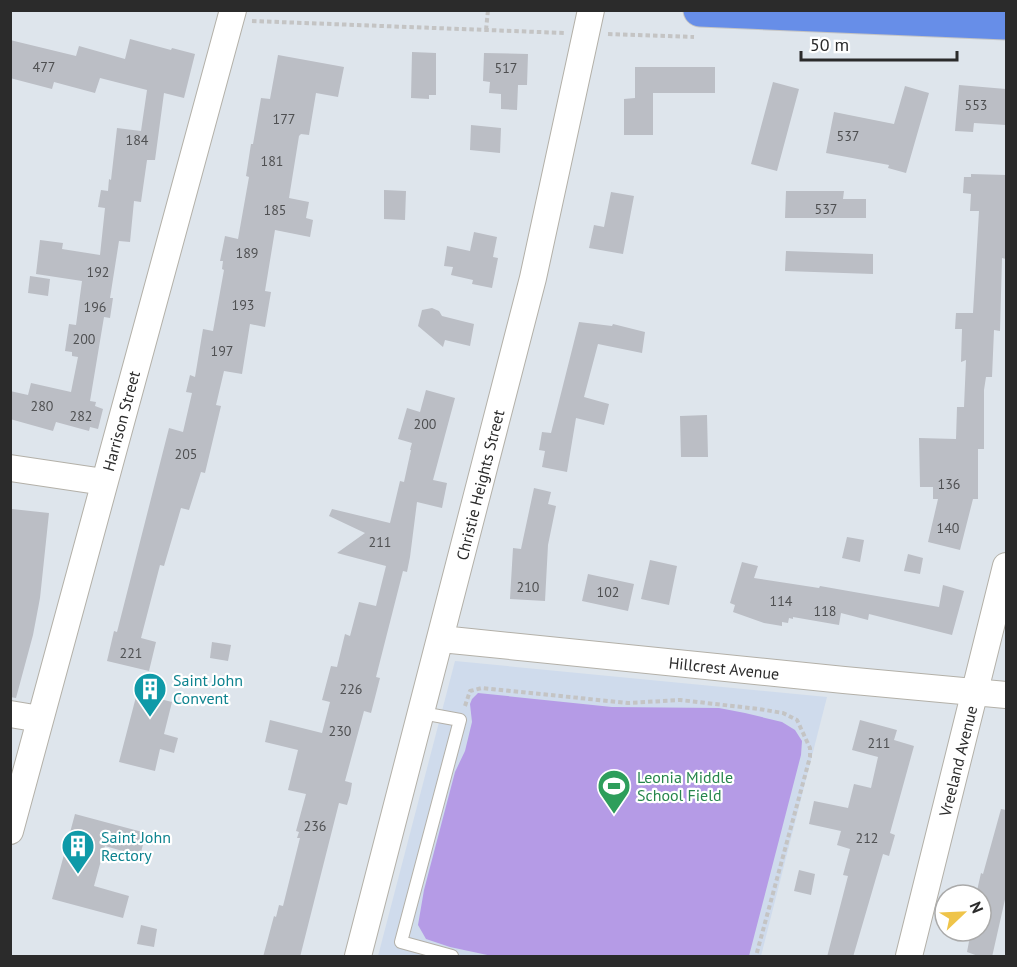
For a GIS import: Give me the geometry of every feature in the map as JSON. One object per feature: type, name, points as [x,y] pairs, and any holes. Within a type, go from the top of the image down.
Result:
[{"type":"main road","points":[[700,10],[1006,23]]},
{"type":"street","name":"Christie Heights Street","points":[[358,957],[533,278],[591,10]]},
{"type":"street","name":"Harrison Street","points":[[10,831],[233,11]]},
{"type":"street","points":[[10,468],[104,482]]},
{"type":"street","name":"Vreeland Avenue","points":[[909,957],[1006,566]]},
{"type":"street","name":"Hillcrest Avenue","points":[[441,639],[1006,695]]},
{"type":"street","points":[[10,714],[40,719]]},
{"type":"lane","points":[[422,712],[460,720],[401,942],[452,957]]},
{"type":"path","points":[[486,30],[488,10]]},
{"type":"path","points":[[233,11],[254,22],[563,33]]},
{"type":"path","points":[[460,720],[470,691],[482,688],[628,703],[680,700],[783,713],[797,720],[810,748],[810,758],[756,957]]},
{"type":"shaded area","name":"Leonia Middle School Field","points":[[455,661],[827,697],[761,956],[378,956]]},
{"type":"shaded area","name":"Leonia Middle School Field","points":[[478,693],[612,707],[719,708],[782,722],[795,730],[802,741],[801,755],[749,956],[492,956],[426,939],[418,925],[424,890],[455,772],[465,751],[472,722],[470,704]]},
{"type":"building","points":[[130,39],[195,54],[184,98],[164,93],[155,160],[147,160],[141,202],[134,201],[130,242],[119,241],[110,298],[113,298],[110,318],[104,317],[90,401],[96,402],[95,406],[103,409],[98,429],[90,427],[89,431],[56,422],[53,431],[10,419],[10,391],[28,395],[31,383],[71,392],[78,357],[72,356],[72,352],[65,351],[69,324],[76,325],[82,281],[36,274],[40,240],[63,243],[62,249],[100,255],[105,208],[98,207],[101,190],[108,191],[109,179],[111,180],[117,128],[141,131],[147,90],[100,78],[95,93],[54,82],[52,89],[10,78],[10,40],[76,56],[79,46],[125,59]]},
{"type":"building","points":[[412,52],[436,53],[436,95],[429,95],[429,99],[411,98]]},
{"type":"building","points":[[484,53],[528,54],[527,85],[518,85],[517,110],[501,109],[501,94],[489,93],[490,82],[483,81]]},
{"type":"building","points":[[278,55],[344,67],[338,97],[316,93],[309,135],[299,136],[289,198],[309,202],[306,218],[313,220],[310,237],[275,230],[265,291],[271,292],[265,327],[250,324],[242,374],[224,371],[216,405],[221,406],[205,473],[201,472],[189,510],[181,508],[164,566],[160,565],[141,638],[156,642],[149,671],[107,661],[114,631],[117,632],[169,428],[183,432],[192,393],[186,392],[190,375],[195,377],[203,329],[213,331],[224,270],[222,269],[223,261],[220,261],[225,236],[238,239],[249,177],[246,176],[251,144],[253,144],[261,98],[270,99]]},
{"type":"building","points":[[635,67],[715,67],[715,93],[653,93],[653,135],[624,135],[624,99],[635,98]]},
{"type":"building","points":[[773,82],[799,89],[777,171],[751,164]]},
{"type":"building","points":[[959,85],[1006,89],[1006,125],[974,123],[973,132],[955,131]]},
{"type":"building","points":[[905,86],[929,93],[906,173],[888,168],[889,165],[826,153],[834,112],[894,124]]},
{"type":"building","points":[[471,125],[501,128],[500,153],[470,150]]},
{"type":"building","points":[[971,174],[1006,175],[1006,259],[1002,258],[1000,331],[994,330],[992,377],[986,377],[984,390],[984,449],[978,449],[978,499],[973,499],[960,550],[928,542],[938,499],[933,499],[933,487],[920,487],[919,438],[956,439],[957,407],[964,407],[966,360],[961,362],[962,329],[955,329],[956,313],[973,313],[979,211],[970,211],[971,194],[963,193],[964,177],[971,177]]},
{"type":"building","points":[[384,190],[406,191],[405,220],[384,219]]},
{"type":"building","points":[[786,191],[844,191],[843,199],[866,199],[866,218],[785,218]]},
{"type":"building","points":[[611,192],[634,196],[623,254],[589,248],[594,225],[604,227]]},
{"type":"building","points":[[474,232],[497,237],[493,257],[498,258],[492,288],[472,284],[473,280],[451,275],[453,267],[444,266],[447,246],[470,251]]},
{"type":"building","points":[[786,251],[873,254],[873,274],[785,271]]},
{"type":"building","points":[[30,276],[50,279],[48,296],[28,293]]},
{"type":"building","points":[[432,308],[439,311],[442,316],[474,324],[470,346],[445,340],[443,347],[418,326],[422,310]]},
{"type":"building","points":[[579,322],[612,326],[613,324],[645,332],[642,353],[598,344],[584,397],[609,404],[604,425],[576,418],[567,472],[542,467],[545,451],[539,450],[542,432],[551,433]]},
{"type":"building","points":[[426,390],[455,398],[433,480],[447,483],[442,508],[417,502],[407,572],[403,571],[376,677],[380,678],[371,713],[364,711],[345,781],[352,783],[350,795],[347,805],[339,803],[300,957],[263,957],[274,916],[276,917],[279,905],[283,906],[300,838],[297,838],[299,832],[296,831],[306,794],[288,790],[298,750],[265,742],[270,720],[322,733],[330,702],[322,700],[331,666],[337,667],[345,634],[350,636],[359,602],[376,606],[386,566],[337,553],[365,533],[329,516],[332,509],[390,523],[400,481],[404,482],[412,443],[398,439],[407,408],[420,412]]},
{"type":"building","points":[[707,415],[708,457],[681,457],[680,416]]},
{"type":"building","points":[[534,488],[551,492],[548,504],[556,506],[548,545],[545,601],[510,599],[513,548],[521,549]]},
{"type":"building","points":[[12,509],[49,513],[40,598],[33,635],[16,698],[10,697]]},
{"type":"building","points":[[847,537],[864,540],[860,562],[842,558]]},
{"type":"building","points":[[908,554],[923,558],[920,574],[904,571]]},
{"type":"building","points":[[650,560],[677,566],[669,605],[641,599]]},
{"type":"building","points":[[742,562],[758,566],[754,578],[819,588],[820,586],[939,607],[943,585],[964,591],[952,635],[869,614],[868,620],[841,613],[839,625],[793,617],[793,619],[789,618],[788,623],[782,622],[782,626],[764,623],[733,612],[735,605],[730,603]]},
{"type":"building","points":[[588,574],[634,584],[628,611],[582,601]]},
{"type":"building","points":[[212,642],[231,645],[228,661],[210,658]]},
{"type":"building","name":"Saint John Convent","points":[[137,693],[172,702],[164,734],[178,738],[174,753],[160,749],[155,771],[119,762]]},
{"type":"building","points":[[860,720],[897,730],[894,740],[914,746],[890,833],[895,835],[889,856],[883,854],[853,957],[827,957],[848,876],[843,875],[850,849],[837,845],[841,831],[809,824],[814,801],[848,808],[854,784],[871,788],[878,757],[852,750]]},
{"type":"building","points":[[1001,809],[1006,810],[1006,895],[992,957],[981,957],[967,952],[969,943],[993,943],[993,883],[979,883],[981,873],[983,874]]},
{"type":"building","name":"Saint John Rectory","points":[[75,814],[146,833],[140,856],[105,846],[94,886],[129,896],[123,918],[52,899]]},
{"type":"building","points":[[799,870],[815,874],[811,895],[794,891]]},
{"type":"building","points":[[141,925],[157,929],[154,947],[137,944]]},
{"type":"place","name":"Saint John Convent","points":[[150,718]]},
{"type":"place","name":"Leonia Middle School Field","points":[[614,815]]},
{"type":"place","name":"Saint John Rectory","points":[[78,875]]}]
